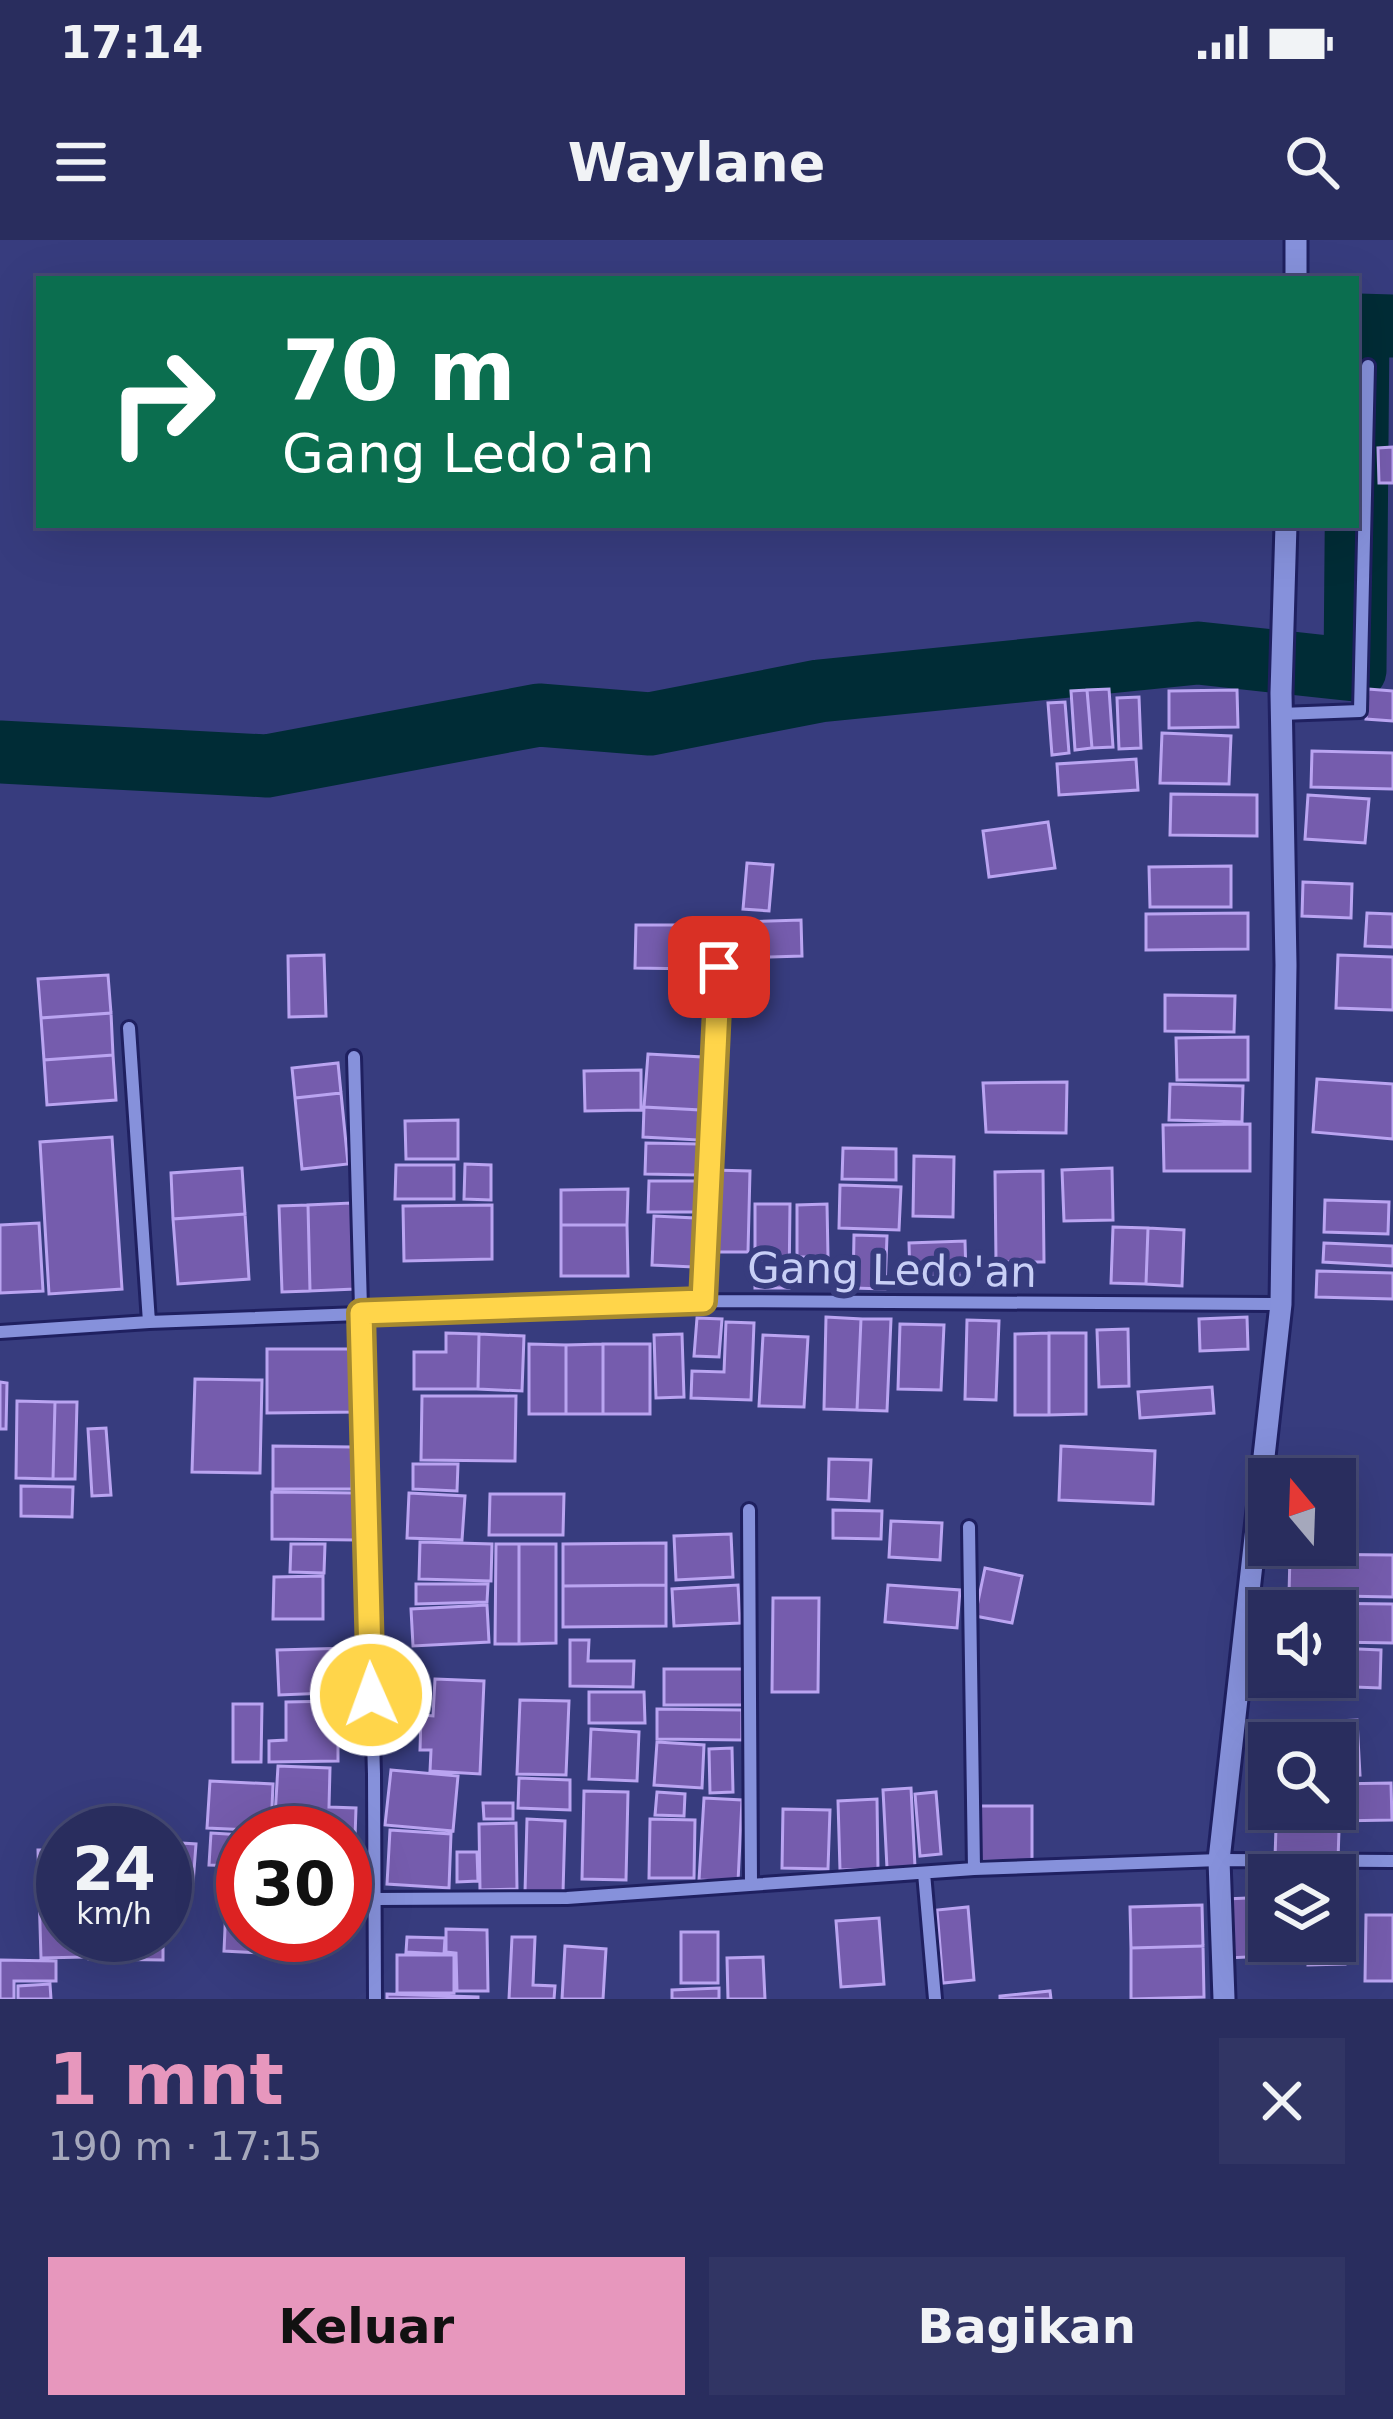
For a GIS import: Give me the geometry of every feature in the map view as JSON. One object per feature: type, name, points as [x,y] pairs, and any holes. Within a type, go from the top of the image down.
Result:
[{"type":"street","points":[[1296,276],[1297,240]]},
{"type":"street","points":[[1281,703],[1360,711],[1368,366]]},
{"type":"street","points":[[1224,1999],[1220,1860],[1281,1304],[1286,965],[1281,703],[1286,528]]},
{"type":"street","points":[[703,1301],[719,967]]},
{"type":"street","points":[[129,1028],[149,1322]]},
{"type":"street","points":[[354,1057],[375,1999]]},
{"type":"street","name":"Gang Ledo'an","points":[[0,1332],[703,1301],[1281,1304]]},
{"type":"street","points":[[749,1510],[751,1886]]},
{"type":"street","points":[[969,1527],[974,1869]]},
{"type":"street","points":[[376,1899],[567,1898],[974,1869],[1220,1860],[1393,1861]]},
{"type":"street","points":[[924,1873],[934,1999]]},
{"type":"building","points":[[1393,447],[1393,483],[1379,483],[1378,448]]},
{"type":"building","points":[[1109,689],[1113,747],[1092,748],[1087,690]]},
{"type":"building","points":[[1368,689],[1393,691],[1393,721],[1366,719]]},
{"type":"building","points":[[1087,690],[1092,748],[1075,750],[1071,691]]},
{"type":"building","points":[[1237,690],[1238,727],[1169,728],[1169,691]]},
{"type":"building","points":[[1139,697],[1141,748],[1119,749],[1117,698]]},
{"type":"building","points":[[1065,702],[1069,753],[1052,755],[1048,703]]},
{"type":"building","points":[[1162,733],[1231,736],[1229,784],[1160,783]]},
{"type":"building","points":[[1312,751],[1393,753],[1393,789],[1311,787]]},
{"type":"building","points":[[1136,759],[1138,790],[1059,795],[1057,764]]},
{"type":"building","points":[[1171,794],[1257,795],[1257,836],[1170,835]]},
{"type":"building","points":[[1308,795],[1369,799],[1365,843],[1305,839]]},
{"type":"building","points":[[1048,822],[1055,868],[989,877],[983,831]]},
{"type":"building","points":[[747,863],[773,865],[769,911],[743,909]]},
{"type":"building","points":[[1231,866],[1231,907],[1150,907],[1149,867]]},
{"type":"building","points":[[1303,882],[1352,884],[1351,918],[1302,916]]},
{"type":"building","points":[[1248,913],[1248,949],[1146,950],[1146,914]]},
{"type":"building","points":[[1367,913],[1393,914],[1393,947],[1365,946]]},
{"type":"building","points":[[801,920],[802,956],[742,958],[741,922]]},
{"type":"building","points":[[636,925],[699,925],[697,969],[635,968]]},
{"type":"building","points":[[324,955],[326,1016],[289,1017],[288,956]]},
{"type":"building","points":[[1338,955],[1393,957],[1393,1010],[1336,1008]]},
{"type":"building","points":[[108,975],[111,1013],[41,1018],[38,979]]},
{"type":"building","points":[[1165,995],[1235,996],[1234,1032],[1165,1031]]},
{"type":"building","points":[[111,1013],[113,1055],[44,1060],[41,1018]]},
{"type":"building","points":[[1248,1037],[1248,1080],[1177,1080],[1176,1038]]},
{"type":"building","points":[[648,1054],[702,1057],[700,1110],[644,1107]]},
{"type":"building","points":[[113,1055],[116,1100],[47,1105],[44,1060]]},
{"type":"building","points":[[338,1063],[341,1093],[295,1098],[292,1068]]},
{"type":"building","points":[[641,1070],[641,1110],[585,1111],[584,1071]]},
{"type":"building","points":[[1317,1079],[1393,1084],[1393,1139],[1313,1132]]},
{"type":"building","points":[[1067,1082],[1066,1133],[986,1132],[983,1083]]},
{"type":"building","points":[[1170,1084],[1243,1086],[1242,1122],[1169,1120]]},
{"type":"building","points":[[341,1093],[348,1164],[302,1169],[295,1098]]},
{"type":"building","points":[[644,1107],[700,1110],[698,1140],[643,1137]]},
{"type":"building","points":[[458,1120],[458,1159],[406,1159],[405,1121]]},
{"type":"building","points":[[1250,1124],[1250,1171],[1164,1171],[1163,1125]]},
{"type":"building","points":[[112,1137],[122,1289],[49,1294],[40,1142]]},
{"type":"building","points":[[646,1143],[699,1144],[698,1175],[645,1174]]},
{"type":"building","points":[[843,1148],[896,1149],[896,1180],[842,1179]]},
{"type":"building","points":[[914,1156],[954,1157],[953,1217],[913,1216]]},
{"type":"building","points":[[465,1164],[491,1165],[491,1200],[464,1199]]},
{"type":"building","points":[[396,1165],[454,1165],[454,1199],[395,1199]]},
{"type":"building","points":[[242,1168],[245,1214],[173,1219],[171,1173]]},
{"type":"building","points":[[1112,1168],[1113,1220],[1064,1221],[1062,1170]]},
{"type":"building","points":[[712,1170],[750,1171],[748,1252],[710,1252]]},
{"type":"building","points":[[1043,1171],[1044,1262],[996,1262],[995,1172]]},
{"type":"building","points":[[649,1181],[696,1181],[695,1212],[648,1212]]},
{"type":"building","points":[[840,1185],[901,1187],[899,1230],[839,1228]]},
{"type":"building","points":[[628,1189],[627,1225],[561,1225],[561,1190]]},
{"type":"building","points":[[1325,1200],[1389,1202],[1388,1234],[1324,1232]]},
{"type":"building","points":[[351,1203],[355,1289],[310,1291],[308,1205]]},
{"type":"building","points":[[755,1204],[790,1204],[789,1288],[755,1288]]},
{"type":"building","points":[[827,1204],[828,1257],[797,1257],[797,1205]]},
{"type":"building","points":[[308,1205],[310,1291],[282,1292],[279,1206]]},
{"type":"building","points":[[492,1205],[492,1259],[404,1261],[403,1206]]},
{"type":"building","points":[[245,1214],[249,1279],[178,1284],[173,1219]]},
{"type":"building","points":[[654,1216],[695,1218],[693,1267],[652,1265]]},
{"type":"building","points":[[39,1223],[43,1291],[0,1293],[0,1225]]},
{"type":"building","points":[[561,1225],[627,1225],[628,1276],[561,1276]]},
{"type":"building","points":[[1113,1227],[1148,1228],[1146,1284],[1111,1283]]},
{"type":"building","points":[[1148,1228],[1184,1230],[1182,1286],[1146,1284]]},
{"type":"building","points":[[854,1235],[887,1236],[885,1289],[853,1288]]},
{"type":"building","points":[[965,1241],[966,1275],[910,1277],[909,1243]]},
{"type":"building","points":[[1324,1243],[1393,1246],[1393,1266],[1323,1262]]},
{"type":"building","points":[[1317,1271],[1393,1273],[1393,1299],[1316,1297]]},
{"type":"building","points":[[826,1317],[861,1319],[857,1410],[824,1409]]},
{"type":"building","points":[[1247,1317],[1248,1349],[1200,1351],[1199,1319]]},
{"type":"building","points":[[697,1318],[722,1319],[719,1357],[694,1356]]},
{"type":"building","points":[[861,1319],[891,1319],[887,1411],[857,1410]]},
{"type":"building","points":[[967,1320],[999,1321],[996,1400],[965,1399]]},
{"type":"building","points":[[726,1322],[754,1323],[751,1400],[691,1398],[692,1371],[724,1372]]},
{"type":"building","points":[[900,1324],[944,1325],[941,1390],[898,1389]]},
{"type":"building","points":[[1128,1329],[1129,1386],[1099,1387],[1097,1330]]},
{"type":"building","points":[[446,1333],[479,1334],[478,1389],[414,1389],[414,1352],[446,1352]]},
{"type":"building","points":[[1049,1333],[1086,1333],[1086,1414],[1049,1415]]},
{"type":"building","points":[[1049,1333],[1049,1415],[1015,1415],[1015,1334]]},
{"type":"building","points":[[479,1334],[524,1336],[522,1391],[478,1389]]},
{"type":"building","points":[[682,1334],[684,1397],[656,1398],[654,1335]]},
{"type":"building","points":[[763,1335],[808,1337],[804,1407],[759,1406]]},
{"type":"building","points":[[529,1344],[566,1345],[566,1414],[529,1414]]},
{"type":"building","points":[[603,1344],[650,1344],[650,1414],[603,1414]]},
{"type":"building","points":[[603,1344],[603,1414],[566,1414],[566,1345]]},
{"type":"building","points":[[267,1349],[357,1349],[357,1412],[267,1413]]},
{"type":"building","points":[[195,1379],[262,1380],[260,1473],[192,1472]]},
{"type":"building","points":[[0,1382],[7,1383],[6,1429],[0,1429]]},
{"type":"building","points":[[1212,1387],[1214,1413],[1140,1418],[1138,1392]]},
{"type":"building","points":[[422,1396],[516,1396],[515,1461],[421,1460]]},
{"type":"building","points":[[17,1401],[55,1402],[53,1479],[16,1478]]},
{"type":"building","points":[[55,1402],[77,1402],[75,1479],[53,1479]]},
{"type":"building","points":[[106,1428],[111,1495],[92,1496],[88,1429]]},
{"type":"building","points":[[273,1446],[352,1447],[352,1489],[273,1489]]},
{"type":"building","points":[[1061,1446],[1155,1451],[1153,1504],[1059,1500]]},
{"type":"building","points":[[829,1459],[871,1460],[869,1501],[828,1499]]},
{"type":"building","points":[[413,1464],[458,1464],[457,1491],[413,1489]]},
{"type":"building","points":[[21,1486],[73,1487],[72,1517],[21,1516]]},
{"type":"building","points":[[272,1492],[356,1493],[356,1540],[272,1539]]},
{"type":"building","points":[[409,1493],[465,1496],[462,1540],[407,1538]]},
{"type":"building","points":[[490,1494],[564,1494],[563,1535],[489,1535]]},
{"type":"building","points":[[833,1510],[882,1511],[881,1539],[833,1538]]},
{"type":"building","points":[[891,1521],[942,1523],[940,1560],[889,1557]]},
{"type":"building","points":[[731,1534],[733,1577],[676,1580],[674,1536]]},
{"type":"building","points":[[420,1542],[492,1544],[491,1581],[419,1579]]},
{"type":"building","points":[[666,1543],[666,1585],[563,1586],[563,1544]]},
{"type":"building","points":[[291,1544],[325,1544],[324,1573],[290,1572]]},
{"type":"building","points":[[496,1544],[519,1544],[519,1644],[495,1644]]},
{"type":"building","points":[[519,1544],[556,1544],[556,1643],[519,1644]]},
{"type":"building","points":[[1356,1555],[1393,1555],[1393,1597],[1356,1596],[1356,1590],[1289,1590],[1290,1566],[1356,1566]]},
{"type":"building","points":[[985,1568],[1022,1576],[1012,1623],[975,1616]]},
{"type":"building","points":[[323,1576],[323,1619],[273,1619],[274,1577]]},
{"type":"building","points":[[416,1584],[488,1584],[487,1602],[416,1604]]},
{"type":"building","points":[[666,1585],[666,1626],[563,1627],[563,1586]]},
{"type":"building","points":[[738,1585],[740,1623],[674,1626],[672,1589]]},
{"type":"building","points":[[888,1585],[960,1590],[957,1628],[885,1622]]},
{"type":"building","points":[[773,1598],[819,1598],[818,1692],[772,1692]]},
{"type":"building","points":[[1356,1604],[1393,1604],[1393,1643],[1356,1642]]},
{"type":"building","points":[[487,1605],[489,1642],[413,1646],[411,1609]]},
{"type":"building","points":[[570,1640],[589,1640],[588,1661],[634,1661],[633,1687],[570,1686]]},
{"type":"building","points":[[352,1648],[353,1692],[279,1695],[277,1650]]},
{"type":"building","points":[[1356,1649],[1381,1650],[1380,1688],[1356,1687]]},
{"type":"building","points":[[664,1669],[745,1669],[745,1705],[664,1705]]},
{"type":"building","points":[[435,1679],[484,1681],[480,1774],[430,1771],[431,1750],[420,1750],[421,1715],[433,1716]]},
{"type":"building","points":[[589,1692],[644,1692],[645,1723],[589,1723]]},
{"type":"building","points":[[520,1700],[569,1701],[566,1775],[517,1774]]},
{"type":"building","points":[[338,1701],[338,1761],[269,1762],[269,1741],[286,1740],[286,1702]]},
{"type":"building","points":[[233,1704],[262,1704],[261,1762],[233,1762]]},
{"type":"building","points":[[657,1709],[742,1710],[742,1740],[657,1739]]},
{"type":"building","points":[[1357,1720],[1360,1775],[1356,1775],[1356,1722],[1310,1722]]},
{"type":"building","points":[[591,1729],[639,1732],[637,1781],[589,1779]]},
{"type":"building","points":[[657,1742],[704,1745],[702,1788],[654,1785]]},
{"type":"building","points":[[732,1748],[733,1792],[710,1793],[709,1749]]},
{"type":"building","points":[[278,1766],[330,1768],[329,1806],[276,1806]]},
{"type":"building","points":[[391,1770],[458,1776],[453,1831],[385,1825]]},
{"type":"building","points":[[519,1778],[570,1780],[570,1810],[518,1808]]},
{"type":"building","points":[[210,1781],[273,1784],[272,1806],[216,1806],[216,1828],[207,1828]]},
{"type":"building","points":[[1391,1783],[1392,1820],[1356,1821],[1356,1784]]},
{"type":"building","points":[[911,1788],[915,1867],[887,1868],[883,1790]]},
{"type":"building","points":[[584,1791],[628,1792],[626,1880],[582,1879]]},
{"type":"building","points":[[657,1792],[685,1794],[684,1816],[655,1815]]},
{"type":"building","points":[[936,1792],[941,1854],[920,1856],[915,1794]]},
{"type":"building","points":[[704,1798],[742,1800],[738,1882],[699,1880]]},
{"type":"building","points":[[877,1799],[878,1869],[840,1870],[838,1801]]},
{"type":"building","points":[[483,1803],[513,1803],[513,1819],[484,1819]]},
{"type":"building","points":[[974,1806],[1032,1806],[1032,1861],[974,1861]]},
{"type":"building","points":[[783,1809],[830,1810],[828,1869],[782,1868]]},
{"type":"building","points":[[527,1819],[565,1821],[563,1893],[525,1892]]},
{"type":"building","points":[[650,1819],[695,1820],[694,1878],[649,1878]]},
{"type":"building","points":[[516,1823],[517,1889],[480,1890],[479,1824]]},
{"type":"building","points":[[390,1830],[451,1834],[449,1888],[387,1884]]},
{"type":"building","points":[[1276,1830],[1339,1830],[1338,1854],[1275,1854]]},
{"type":"building","points":[[211,1833],[216,1833],[216,1865],[209,1865]]},
{"type":"building","points":[[192,1844],[196,1844],[192,1884]]},
{"type":"building","points":[[457,1852],[477,1852],[478,1881],[457,1882]]},
{"type":"building","points":[[1248,1898],[1248,1957],[1228,1958],[1226,1899]]},
{"type":"building","points":[[1202,1905],[1203,1946],[1131,1948],[1130,1907]]},
{"type":"building","points":[[968,1907],[974,1980],[943,1983],[937,1910]]},
{"type":"building","points":[[1366,1915],[1393,1915],[1393,1981],[1365,1981]]},
{"type":"building","points":[[879,1918],[884,1984],[841,1987],[836,1921]]},
{"type":"building","points":[[446,1929],[487,1930],[488,1991],[457,1991],[456,1953],[446,1952]]},
{"type":"building","points":[[681,1932],[718,1932],[718,1983],[681,1983]]},
{"type":"building","points":[[407,1937],[445,1938],[444,1954],[406,1952]]},
{"type":"building","points":[[512,1937],[535,1937],[533,1985],[555,1986],[554,1999],[509,1999]]},
{"type":"building","points":[[565,1946],[606,1949],[603,1999],[562,1999]]},
{"type":"building","points":[[1203,1946],[1204,1997],[1131,1999],[1131,1948]]},
{"type":"building","points":[[397,1955],[454,1955],[454,1993],[397,1993]]},
{"type":"building","points":[[763,1957],[765,1999],[728,1999],[727,1958]]},
{"type":"building","points":[[0,1960],[56,1962],[56,1981],[14,1981],[14,1999],[0,1999]]},
{"type":"building","points":[[1308,1962],[1345,1962],[1345,1964]]},
{"type":"building","points":[[50,1984],[51,1999],[18,1999],[18,1986]]},
{"type":"building","points":[[719,1988],[719,1999],[672,1999],[672,1990]]},
{"type":"building","points":[[1050,1991],[1051,1999],[1000,1999],[1000,1996]]},
{"type":"building","points":[[387,1994],[478,1997],[478,1999],[387,1999]]},
{"type":"waterway","points":[[1359,325],[1393,326]]},
{"type":"waterway","points":[[0,752],[267,766],[539,715],[650,724],[819,691],[1198,653],[1355,670],[1356,528]]},
{"type":"route","points":[[371,1695],[361,1313],[703,1301],[719,967]]}]
